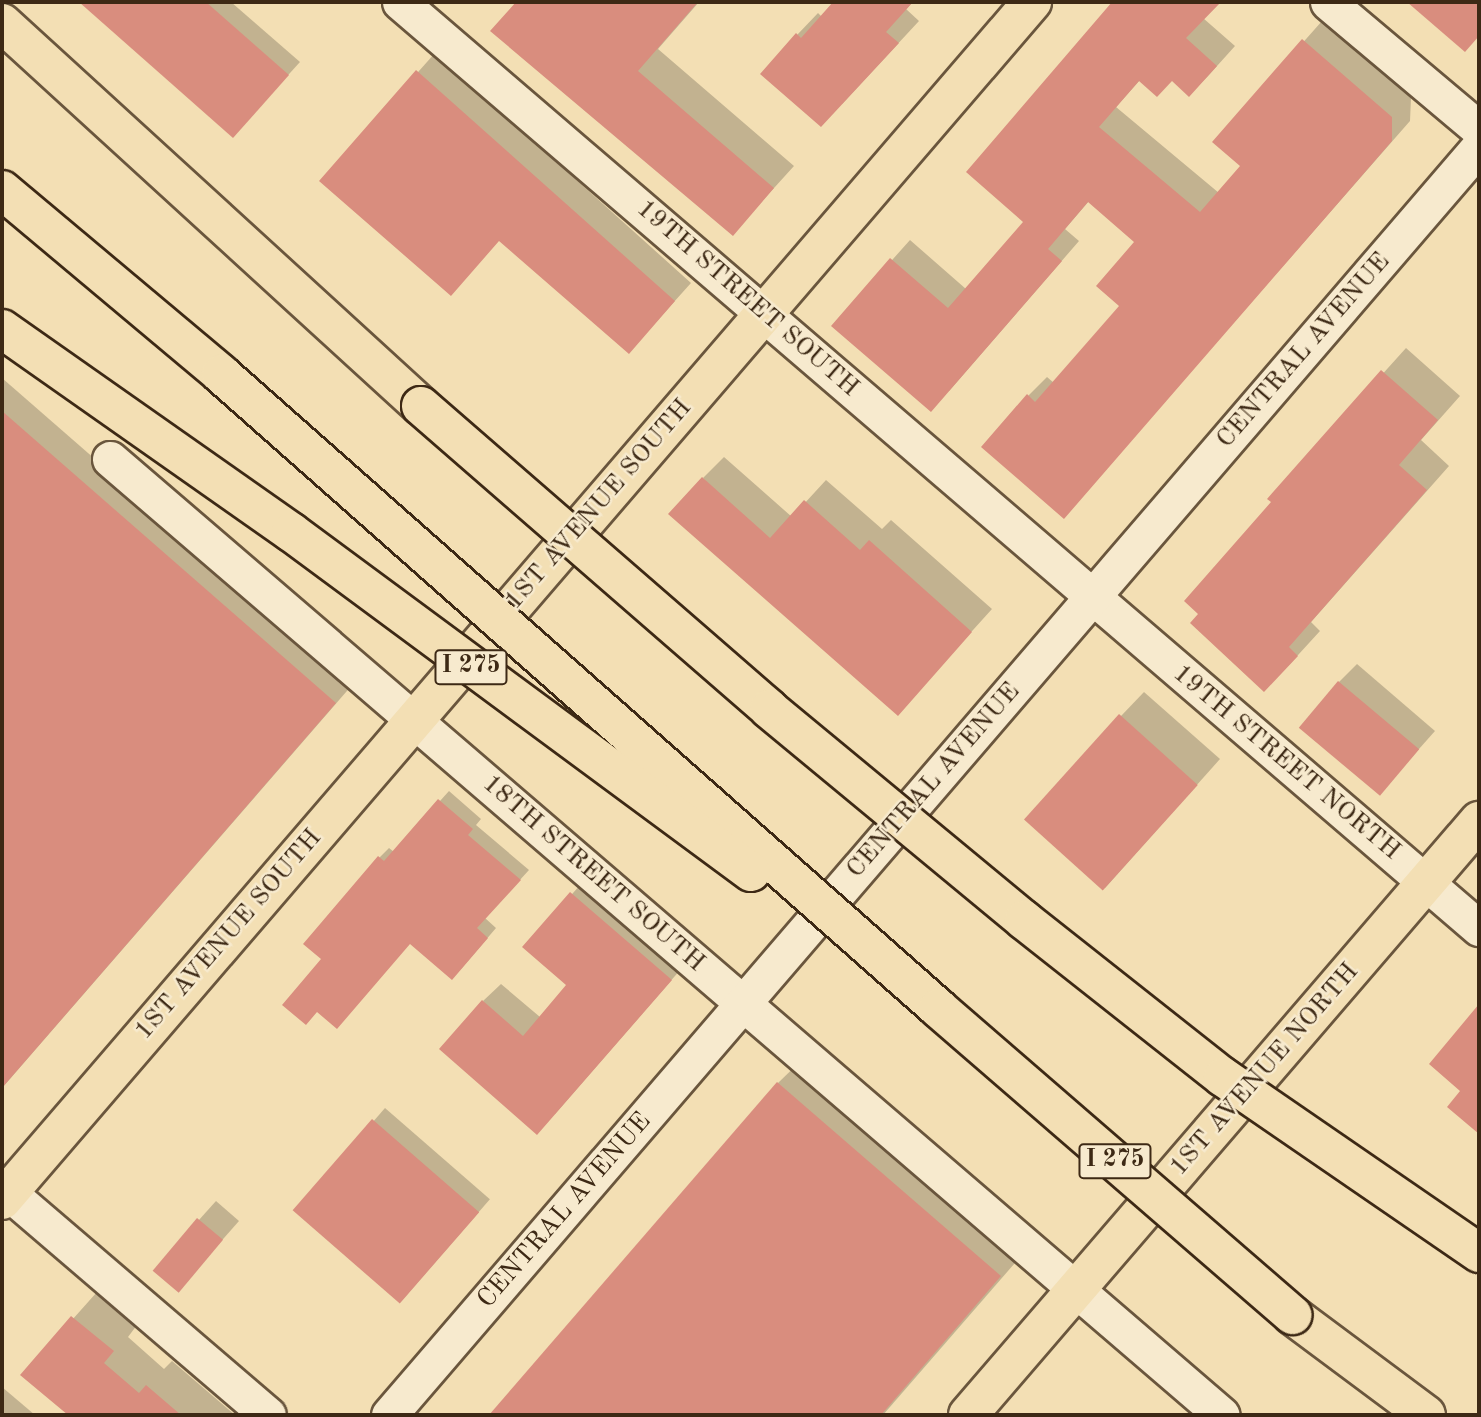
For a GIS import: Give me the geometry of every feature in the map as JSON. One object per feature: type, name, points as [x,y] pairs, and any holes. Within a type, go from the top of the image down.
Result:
[{"type":"main road","name":"1ST AVENUE SOUTH","points":[[4,1193],[1032,2]]},
{"type":"main road","points":[[2,23],[421,406],[769,709],[1024,920],[1223,1077],[1479,1254]]},
{"type":"main road","points":[[2,59],[421,406]]},
{"type":"main road","points":[[2,191],[231,383],[938,1008]]},
{"type":"main road","name":"I 275","points":[[2,329],[291,532],[551,727],[938,1008],[1292,1315],[1426,1415]]},
{"type":"main road","name":"1ST AVENUE NORTH","points":[[968,1415],[1479,821]]},
{"type":"main road","points":[[1292,1315],[1401,1415]]},
{"type":"street","points":[[1328,2],[1479,129]]},
{"type":"street","name":"19TH STREET SOUTH","points":[[412,5],[1092,598]]},
{"type":"street","name":"CENTRAL AVENUE","points":[[389,1415],[1479,147]]},
{"type":"street","name":"18TH STREET SOUTH","points":[[110,459],[1222,1415]]},
{"type":"street","name":"19TH STREET NORTH","points":[[1092,598],[1479,928]]},
{"type":"street","points":[[4,1193],[268,1415]]},
{"type":"building","points":[[79,2],[206,2],[289,75],[233,138]]},
{"type":"building","points":[[516,2],[698,2],[638,71],[774,188],[733,236],[490,31]]},
{"type":"building","points":[[833,2],[913,2],[886,32],[899,43],[821,127],[760,74],[796,33],[801,38]]},
{"type":"building","points":[[1112,2],[1221,2],[1186,38],[1217,66],[1189,97],[1172,81],[1157,97],[1139,81],[1099,127],[1200,212],[1240,166],[1212,142],[1302,39],[1392,117],[1392,141],[1064,519],[981,447],[1027,394],[1035,402],[1119,306],[1096,286],[1134,242],[1088,202],[1048,249],[1062,261],[931,412],[831,326],[890,258],[948,308],[1023,222],[966,172]]},
{"type":"building","points":[[1407,2],[1479,2],[1479,36],[1465,52]]},
{"type":"building","points":[[416,70],[675,301],[629,354],[499,241],[451,296],[319,181]]},
{"type":"building","points":[[1381,370],[1438,420],[1399,465],[1427,490],[1289,647],[1298,656],[1264,692],[1190,623],[1198,614],[1184,601],[1271,502],[1267,499]]},
{"type":"building","points":[[2,411],[336,703],[2,1088]]},
{"type":"building","points":[[702,477],[770,538],[804,500],[860,550],[869,540],[972,632],[898,716],[668,514]]},
{"type":"building","points":[[1338,681],[1419,749],[1380,796],[1299,728]]},
{"type":"building","points":[[1119,714],[1198,785],[1103,890],[1024,820]]},
{"type":"building","points":[[438,799],[473,829],[468,835],[521,880],[477,928],[488,938],[452,980],[410,944],[337,1029],[317,1012],[306,1025],[282,1005],[321,959],[303,944],[378,856],[384,861]]},
{"type":"building","points":[[570,892],[672,980],[537,1135],[439,1049],[482,1000],[523,1036],[566,985],[522,947]]},
{"type":"building","points":[[1479,1004],[1479,1134],[1447,1107],[1460,1091],[1429,1064]]},
{"type":"building","points":[[777,1082],[1001,1276],[881,1415],[489,1415]]},
{"type":"building","points":[[372,1119],[479,1212],[400,1303],[293,1210]]},
{"type":"building","points":[[197,1218],[223,1240],[179,1293],[153,1271]]},
{"type":"building","points":[[71,1316],[114,1351],[104,1363],[139,1393],[146,1385],[181,1415],[68,1415],[20,1375]]}]
